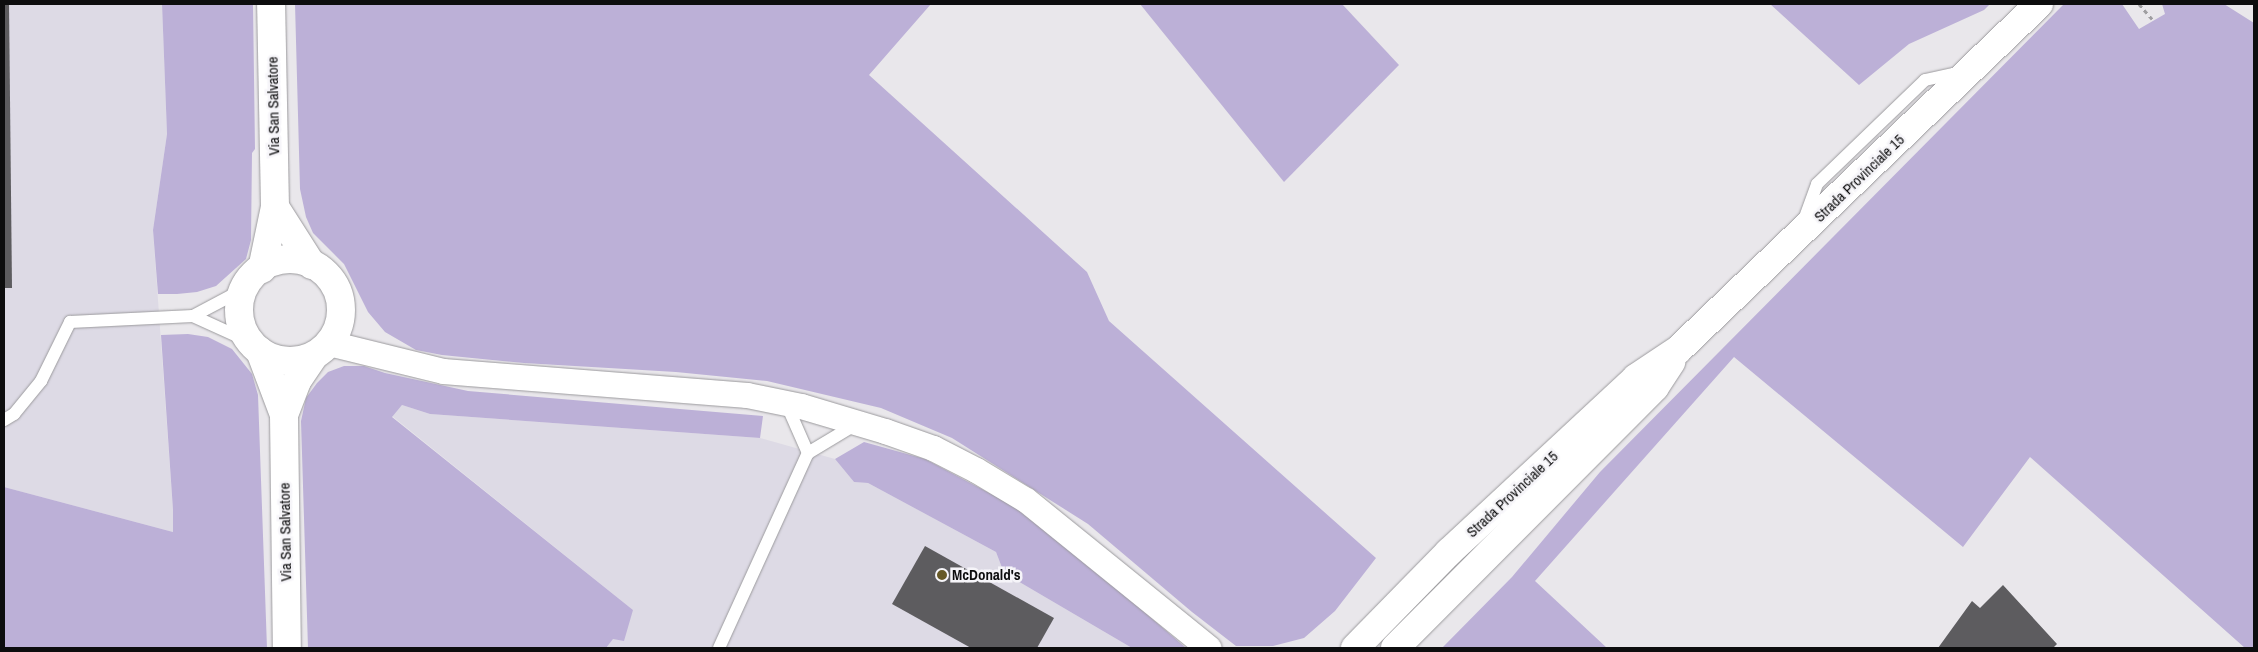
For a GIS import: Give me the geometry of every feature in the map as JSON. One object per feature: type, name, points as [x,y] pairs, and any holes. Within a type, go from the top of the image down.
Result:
[{"type":"main road","name":"Via San Salvatore","points":[[262,269],[275,207],[271,4]]},
{"type":"main road","name":"Strada Provinciale 15","points":[[1355,648],[1428,574],[1636,378],[1678,350],[2039,4]]},
{"type":"main road","points":[[275,207],[312,265]]},
{"type":"main road","points":[[287,260],[303,261],[312,265],[330,278],[338,291],[341,307],[340,323],[321,349],[300,360],[286,361],[272,358],[255,347],[243,330],[240,303],[244,289],[251,278],[274,262],[287,260]]},
{"type":"main road","name":"Via San Salvatore","points":[[255,347],[284,415]]},
{"type":"main road","name":"Via San Salvatore","points":[[287,648],[284,415],[296,381],[321,349]]},
{"type":"main road","name":"Strada Provinciale 15","points":[[1395,648],[1655,388],[1678,350]]},
{"type":"main road","points":[[1419,648],[1470,596],[1482,561]]},
{"type":"main road","points":[[1375,648],[1425,596],[1428,574]]},
{"type":"street","points":[[321,349],[443,371],[747,395],[786,403],[858,423],[933,448],[976,470],[1026,500],[1209,648]]},
{"type":"lane","points":[[4,420],[14,414],[41,381],[70,322],[193,316],[244,289]]},
{"type":"lane","points":[[193,316],[255,347]]},
{"type":"lane","points":[[786,403],[808,453]]},
{"type":"lane","points":[[719,648],[808,453],[858,423]]},
{"type":"path","points":[[2139,4],[2152,19]]},
{"type":"shaded area","points":[[4,4],[162,4],[167,134],[153,230],[173,532],[4,487]]},
{"type":"shaded area","points":[[162,4],[253,4],[255,149],[252,153],[251,240],[246,259],[216,286],[197,292],[177,294],[158,294],[153,230],[167,134]]},
{"type":"shaded area","points":[[295,4],[931,4],[869,75],[1087,272],[1109,321],[1376,558],[1335,611],[1304,638],[1273,646],[1236,646],[1192,612],[1088,524],[952,438],[881,408],[767,381],[676,372],[524,363],[442,355],[416,350],[385,332],[368,312],[344,264],[313,233],[306,217],[300,189]]},
{"type":"shaded area","points":[[1140,4],[1342,4],[1399,65],[1284,182]]},
{"type":"shaded area","points":[[1770,4],[1990,4],[1984,10],[1909,44],[1859,85]]},
{"type":"shaded area","points":[[2064,4],[2122,4],[2139,29],[2165,14],[2162,4],[2224,4],[2254,23],[2254,648],[2245,648],[2030,457],[1963,547],[1734,357],[1535,581],[1607,648],[1442,648],[1512,577],[1600,472]]},
{"type":"shaded area","points":[[188,334],[208,337],[232,349],[252,374],[258,395],[267,648],[4,648],[4,487],[173,532],[161,335]]},
{"type":"shaded area","points":[[344,366],[364,366],[385,373],[468,391],[763,416],[760,438],[430,414],[402,405],[392,417],[633,610],[624,641],[613,639],[606,648],[308,648],[301,421],[306,398],[317,383],[328,372]]},
{"type":"shaded area","points":[[402,405],[430,414],[760,438],[835,459],[854,482],[868,483],[996,552],[1004,573],[1132,648],[606,648],[633,610],[392,416]]},
{"type":"shaded area","points":[[864,442],[925,459],[1010,504],[1096,570],[1186,648],[1132,648],[1004,573],[996,552],[868,483],[854,482],[835,459]]},
{"type":"building","points":[[4,4],[9,4],[12,288],[4,288]]},
{"type":"building","name":"McDonald's","points":[[925,546],[1054,618],[1037,648],[971,648],[892,604]]},
{"type":"building","points":[[2003,585],[2057,644],[2053,648],[1938,648],[1972,601],[1980,608]]},
{"type":"place","name":"McDonald's","points":[[942,575]]}]
